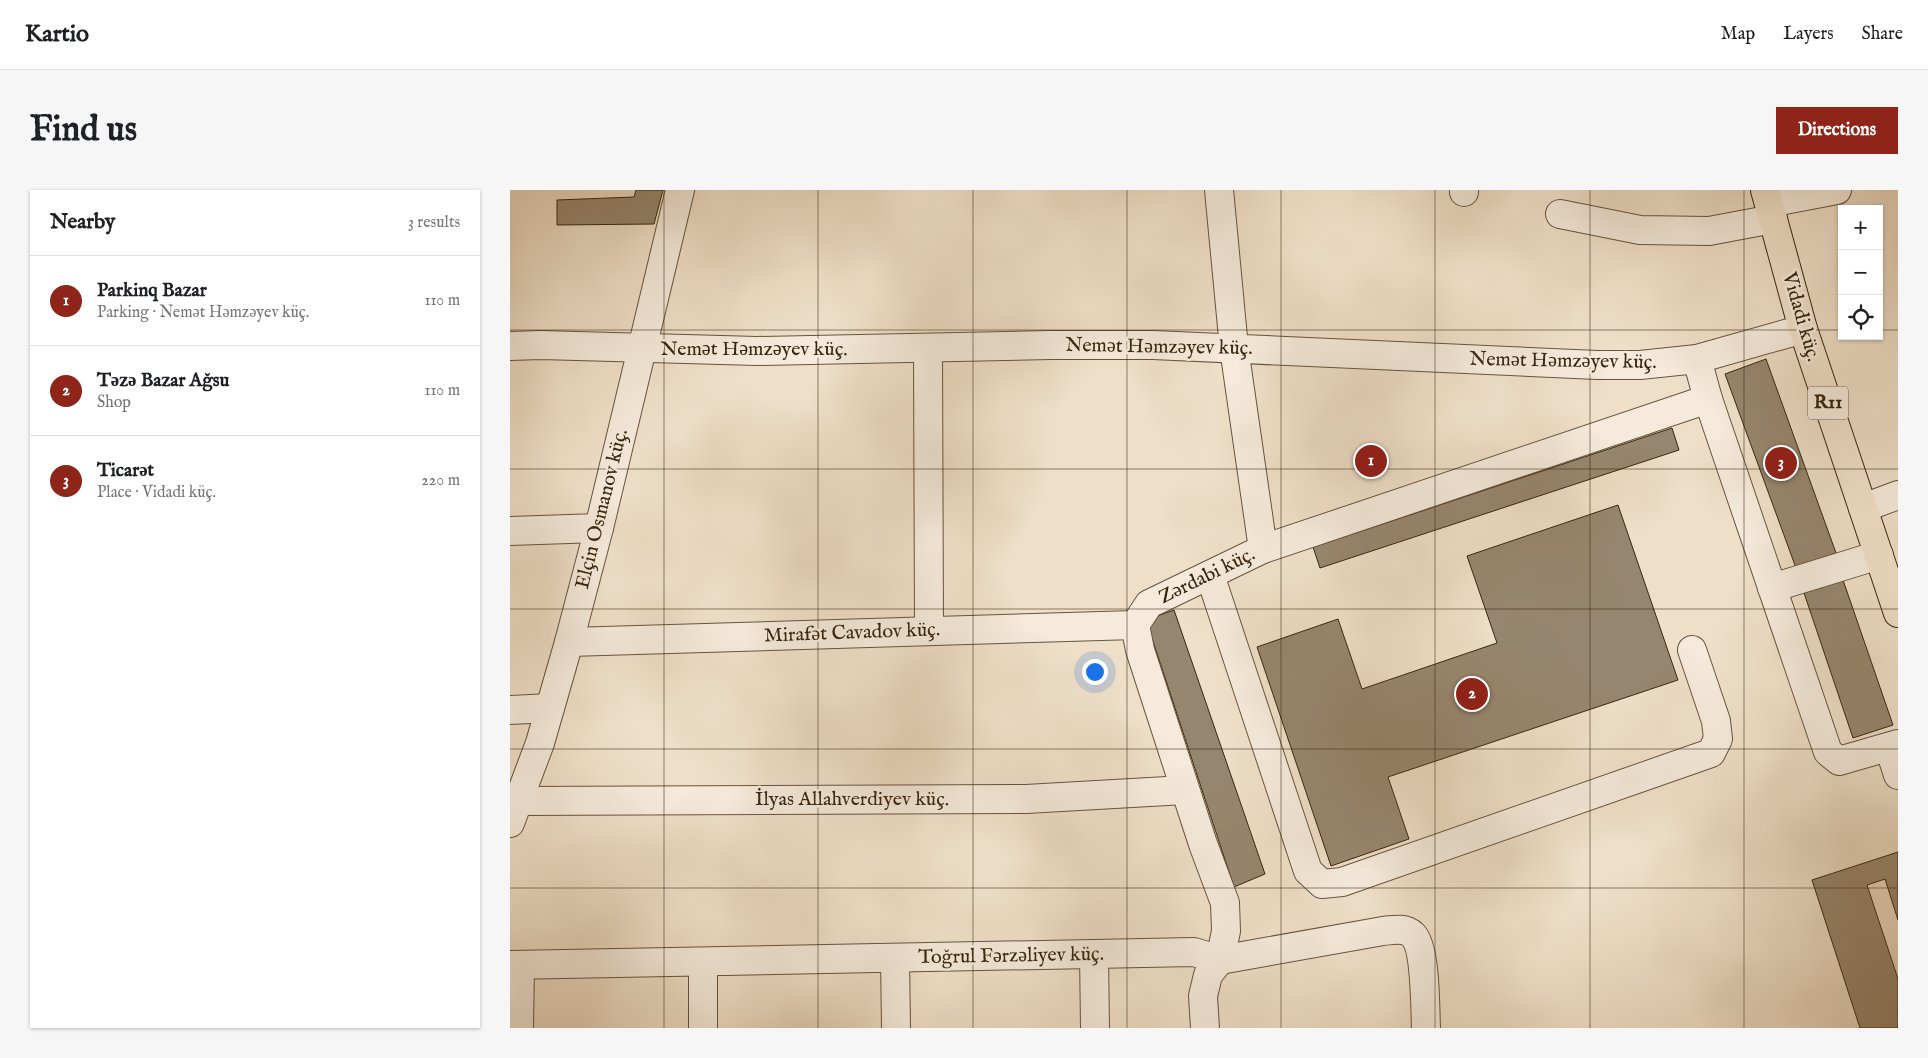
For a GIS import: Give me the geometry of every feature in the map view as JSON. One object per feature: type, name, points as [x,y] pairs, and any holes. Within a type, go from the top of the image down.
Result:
[{"type":"main road","name":"Vidadi küç.","points":[[1769,204],[1803,329],[1898,612]]},
{"type":"street","name":"Elçin Osmanov küç.","points":[[514,812],[540,743],[569,642],[680,190]]},
{"type":"street","name":"Zərdabi küç.","points":[[1135,625],[1149,604],[1263,549],[1234,348],[1219,190]]},
{"type":"street","points":[[1560,214],[1640,230],[1709,231],[1769,204],[1837,190]]},
{"type":"street","name":"Nemət Həmzəyev küç.","points":[[510,346],[541,344],[757,351],[1115,345],[1234,348],[1597,366],[1640,365],[1696,359],[1803,329]]},
{"type":"street","points":[[928,348],[929,631]]},
{"type":"street","points":[[1696,359],[1828,752],[1838,761],[1893,745],[1898,775]]},
{"type":"street","points":[[1263,549],[1708,399]]},
{"type":"street","points":[[1863,508],[1898,495]]},
{"type":"street","points":[[510,530],[598,528]]},
{"type":"street","points":[[1772,588],[1879,555]]},
{"type":"street","points":[[1210,575],[1308,871],[1322,884],[1342,882],[1711,753],[1718,739],[1716,721],[1692,650]]},
{"type":"street","points":[[1135,625],[1140,650],[1185,790],[1225,903],[1226,930],[1220,960],[1208,974],[1204,996],[1205,1028]]},
{"type":"street","name":"Mirafət Cavadov küç.","points":[[569,642],[1135,625]]},
{"type":"street","points":[[510,710],[550,708]]},
{"type":"street","name":"İlyas Allahverdiyev küç.","points":[[514,812],[1026,799],[1185,790]]},
{"type":"street","name":"Toğrul Fərzəliyev küç.","points":[[515,965],[1194,952],[1220,960],[1382,931],[1402,930],[1413,936],[1421,951],[1426,1028]]},
{"type":"street","points":[[1094,954],[1095,1028]]},
{"type":"street","points":[[895,958],[896,1028]]},
{"type":"street","points":[[703,962],[703,1028]]},
{"type":"street","points":[[515,965],[519,1028]]},
{"type":"building","points":[[636,190],[663,190],[654,224],[557,225],[557,200],[634,197]]},
{"type":"building","points":[[1766,359],[1836,553],[1796,568],[1725,374]]},
{"type":"building","points":[[1672,428],[1679,450],[1320,568],[1313,547]]},
{"type":"building","points":[[1618,505],[1678,680],[1388,777],[1409,839],[1331,866],[1257,647],[1338,619],[1362,689],[1497,643],[1467,556]]},
{"type":"building","points":[[1843,580],[1893,725],[1853,738],[1804,593]]},
{"type":"building","points":[[1174,610],[1265,874],[1234,887],[1146,620]]},
{"type":"building","points":[[1898,852],[1898,920],[1885,879],[1867,885],[1898,979],[1898,1028],[1860,1028],[1812,880]]},
{"type":"place","name":"Parkinq Bazar","points":[[1371,461]]},
{"type":"place","name":"Ticarət","points":[[1781,463]]},
{"type":"place","name":"Təzə Bazar Ağsu","points":[[1472,694]]}]
